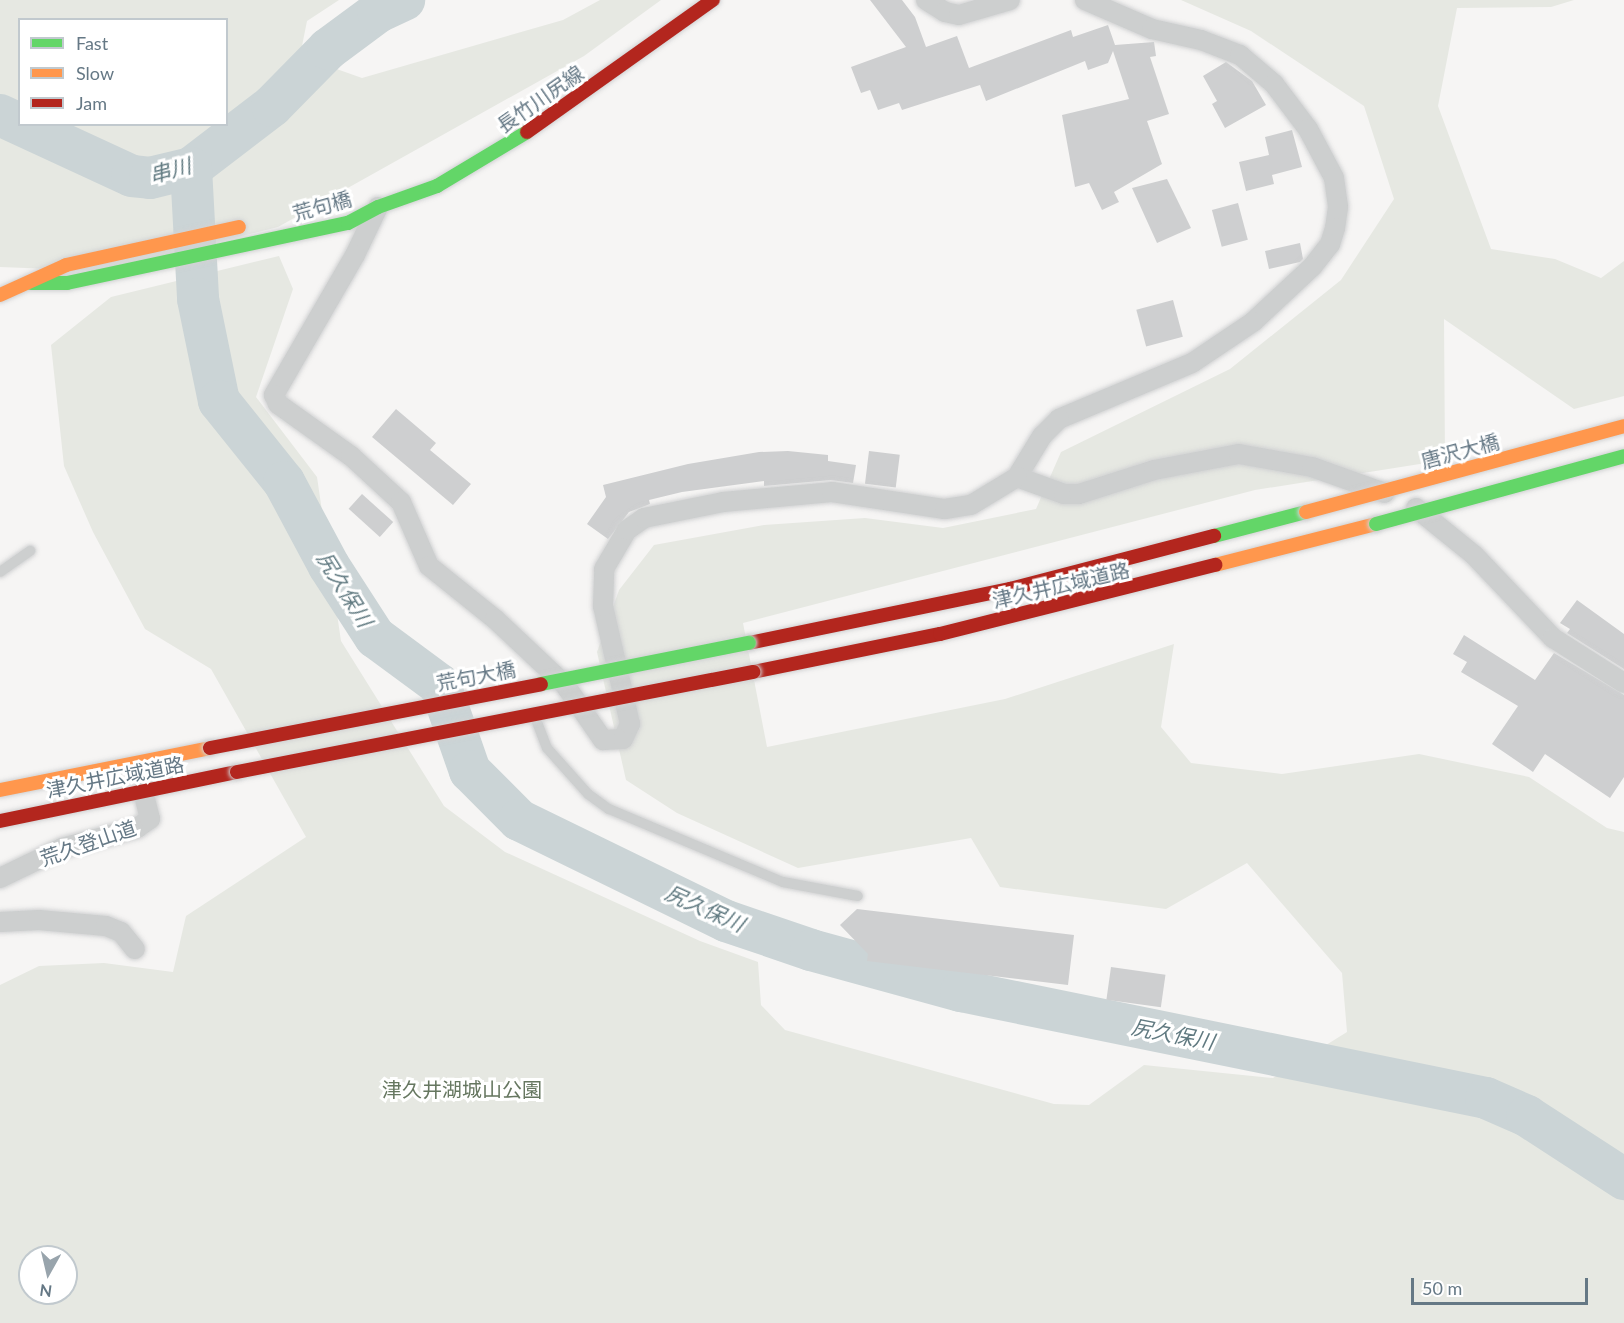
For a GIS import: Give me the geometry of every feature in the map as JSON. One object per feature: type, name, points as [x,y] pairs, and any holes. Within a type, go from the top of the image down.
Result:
[{"type":"main road","name":"長竹川尻線","points":[[378,207],[437,186],[478,165],[713,0]]},
{"type":"main road","name":"荒句橋","points":[[343,206],[378,207]]},
{"type":"main road","name":"荒句橋","points":[[31,283],[67,283],[348,223],[378,207]]},
{"type":"main road","points":[[0,295],[31,283],[66,265],[250,225]]},
{"type":"main road","name":"唐沢大橋","points":[[1306,513],[1624,426]]},
{"type":"main road","name":"津久井広域道路","points":[[0,821],[963,629],[1376,524],[1624,456]]},
{"type":"main road","name":"津久井広域道路","points":[[749,643],[1010,589],[1306,513]]},
{"type":"main road","name":"荒句大橋","points":[[210,748],[749,643]]},
{"type":"main road","name":"津久井広域道路","points":[[0,790],[210,748]]},
{"type":"street","points":[[926,0],[945,12],[967,15],[1011,0]]},
{"type":"street","points":[[378,207],[355,255],[274,395],[278,404],[351,456],[401,502],[429,566],[534,655],[565,685],[599,736],[618,741],[627,735],[630,724],[602,586],[604,569],[617,544],[644,518],[723,502],[832,492],[945,510],[972,505],[1017,477],[1042,436],[1059,419],[1166,376],[1216,350],[1253,322],[1313,266],[1330,244],[1338,207],[1334,178],[1308,129],[1274,84],[1232,51],[1152,29],[1084,0]]},
{"type":"street","points":[[1017,477],[1053,491],[1079,494],[1154,470],[1239,454],[1312,467],[1403,500],[1429,517],[1474,555],[1553,638],[1624,683]]},
{"type":"street","name":"荒久登山道","points":[[0,878],[62,848],[137,828],[150,819],[143,791]]},
{"type":"street","points":[[0,922],[39,920],[106,926],[121,932],[135,950]]},
{"type":"lane","points":[[0,572],[30,550]]},
{"type":"lane","points":[[534,655],[531,699],[536,722],[547,748],[588,794],[609,809],[783,882],[858,896]]},
{"type":"green space","points":[[0,0],[339,0],[307,21],[300,56],[362,78],[563,20],[600,0],[661,0],[584,56],[278,227],[102,271],[0,267]]},
{"type":"green space","name":"津久井湖城山公園","points":[[1181,0],[1574,0],[1551,7],[1457,8],[1438,106],[1491,249],[1555,259],[1601,278],[1624,261],[1624,396],[1574,409],[1444,319],[1445,460],[1255,490],[743,623],[767,747],[1005,699],[1174,644],[1161,727],[1191,763],[1282,774],[1419,754],[1529,777],[1607,828],[1624,832],[1624,1323],[0,1323],[0,985],[39,966],[104,963],[173,972],[186,916],[306,837],[211,669],[145,629],[93,532],[64,466],[51,345],[111,297],[279,256],[293,289],[256,397],[317,477],[341,641],[444,806],[505,852],[700,941],[758,962],[761,1005],[785,1030],[1054,1104],[1089,1105],[1144,1065],[1273,1078],[1347,1032],[1342,973],[1247,863],[1166,909],[1000,887],[971,838],[798,868],[677,813],[626,780],[597,652],[619,590],[654,545],[764,525],[865,518],[943,528],[1036,509],[1061,452],[1230,369],[1341,280],[1394,199],[1364,106],[1251,31]]},
{"type":"building","points":[[870,0],[902,0],[915,17],[926,47],[957,36],[969,68],[1071,30],[1073,37],[1108,25],[1115,45],[1154,42],[1156,56],[1150,57],[1169,114],[1147,121],[1162,164],[1114,192],[1119,202],[1102,210],[1089,183],[1075,187],[1062,115],[1129,99],[1113,51],[1108,63],[1088,70],[1085,61],[986,101],[980,85],[902,110],[899,103],[878,110],[870,90],[861,93],[851,67],[906,47]]},
{"type":"building","points":[[1226,62],[1252,81],[1266,105],[1225,128],[1212,104],[1217,101],[1203,76]]},
{"type":"building","points":[[1292,130],[1302,167],[1272,175],[1274,184],[1246,191],[1239,162],[1269,155],[1265,137]]},
{"type":"building","points":[[1167,179],[1191,228],[1157,243],[1132,188]]},
{"type":"building","points":[[1238,203],[1248,240],[1222,247],[1212,210]]},
{"type":"building","points":[[1300,243],[1303,259],[1300,262],[1269,269],[1265,251]]},
{"type":"building","points":[[1173,300],[1183,337],[1146,347],[1136,310]]},
{"type":"building","points":[[396,409],[436,443],[430,450],[471,484],[453,505],[372,437]]},
{"type":"building","points":[[788,451],[828,455],[828,461],[856,465],[853,483],[831,480],[764,486],[764,481],[682,492],[649,500],[650,504],[629,512],[608,539],[587,524],[606,497],[603,485],[688,464],[759,452]]},
{"type":"building","points":[[869,451],[900,455],[896,488],[865,484]]},
{"type":"building","points":[[362,494],[393,522],[380,537],[349,509]]},
{"type":"building","points":[[1577,600],[1624,634],[1624,669],[1567,633],[1570,629],[1560,623]]},
{"type":"building","points":[[1464,635],[1535,680],[1554,653],[1624,695],[1624,777],[1610,798],[1545,754],[1533,772],[1492,744],[1518,706],[1461,672],[1467,662],[1453,654]]},
{"type":"building","points":[[857,909],[1074,935],[1068,985],[867,961],[868,954],[840,925]]},
{"type":"building","points":[[1111,967],[1165,975],[1161,1007],[1106,1000]]},
{"type":"waterway","name":"串川","points":[[24,126],[132,176],[150,178],[191,168],[272,106],[328,49],[378,12],[404,0]]},
{"type":"waterway","name":"串川","points":[[0,115],[18,123]]},
{"type":"waterway","name":"尻久保川","points":[[191,168],[198,299],[219,401],[284,482],[329,566],[375,637],[440,685],[470,771],[519,820],[726,921],[811,950],[961,991],[1486,1098],[1527,1116],[1624,1179]]},
{"type":"traffic: fast","points":[[31,283],[67,283],[348,223],[378,207],[437,186],[527,132]]},
{"type":"traffic: fast","points":[[1376,524],[1624,456]]},
{"type":"traffic: fast","points":[[1214,536],[1306,512]]},
{"type":"traffic: fast","points":[[541,684],[749,643]]},
{"type":"traffic: slow","points":[[0,295],[66,265],[239,227]]},
{"type":"traffic: slow","points":[[1306,512],[1624,426]]},
{"type":"traffic: slow","points":[[1215,565],[1376,524]]},
{"type":"traffic: slow","points":[[0,790],[210,748]]},
{"type":"traffic: jam","points":[[527,132],[713,0]]},
{"type":"traffic: jam","points":[[749,643],[1010,589],[1214,536]]},
{"type":"traffic: jam","points":[[753,672],[940,634],[1215,565]]},
{"type":"traffic: jam","points":[[237,772],[753,672]]},
{"type":"traffic: jam","points":[[210,748],[541,684]]},
{"type":"traffic: jam","points":[[0,821],[237,772]]}]
